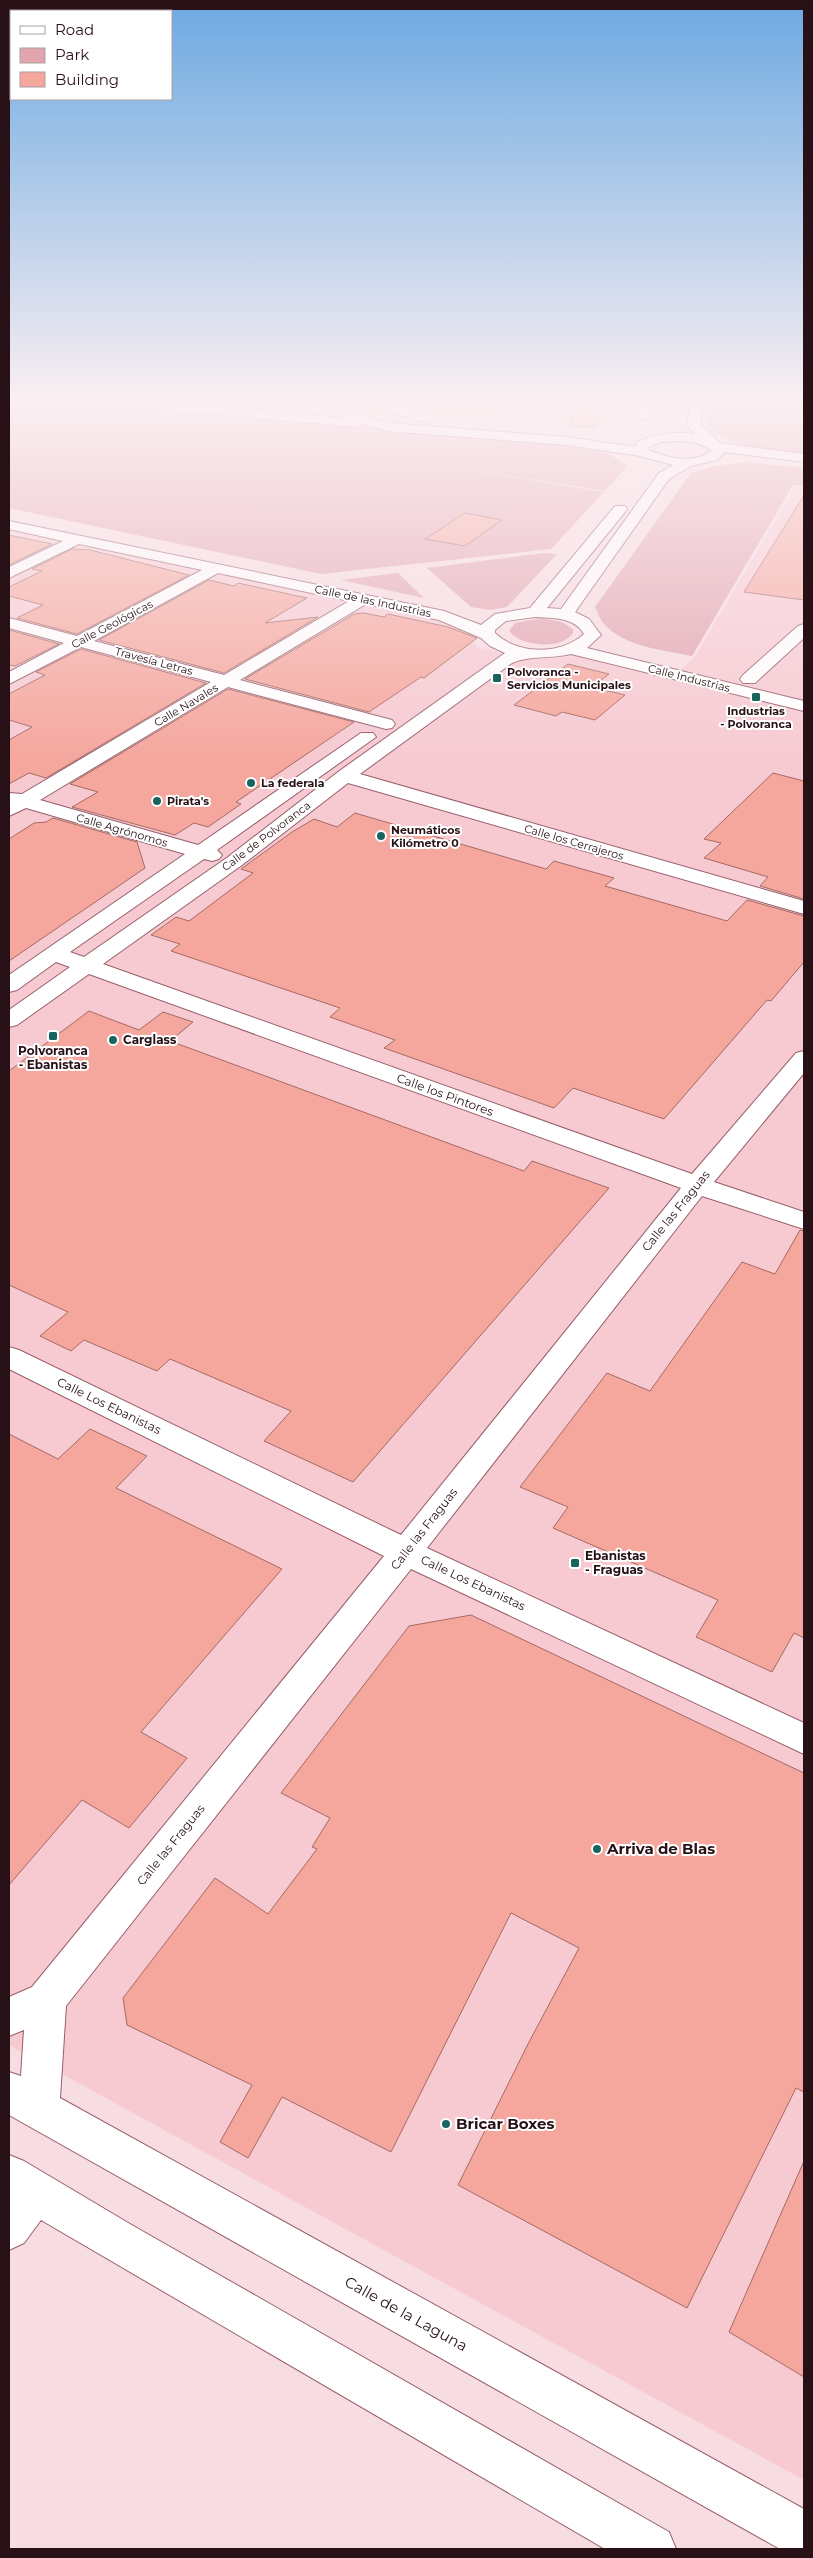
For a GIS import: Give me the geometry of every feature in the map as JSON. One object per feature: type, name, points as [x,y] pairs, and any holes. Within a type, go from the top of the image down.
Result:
[{"type":"street","points":[[535,612],[610,521]]},
{"type":"street","points":[[565,615],[632,521]]},
{"type":"street","name":"Calle de las Industrias","points":[[9,525],[444,616],[501,618],[535,612],[565,615]]},
{"type":"street","points":[[9,573],[78,540]]},
{"type":"street","name":"Calle Geológicas","points":[[9,679],[215,569]]},
{"type":"street","name":"Calle Navales","points":[[14,803],[227,681],[364,599]]},
{"type":"street","name":"Calle Industrias","points":[[565,615],[587,624],[593,635],[618,648],[804,692]]},
{"type":"street","name":"Calle de las Industrias","points":[[444,616],[493,640],[523,652]]},
{"type":"street","name":"Calle de Polvoranca","points":[[9,985],[386,724],[493,640],[487,628],[501,618]]},
{"type":"street","name":"Travesía Letras","points":[[9,623],[386,724]]},
{"type":"street","points":[[749,679],[804,629]]},
{"type":"street","points":[[523,652],[548,653],[574,650],[587,643],[593,635]]},
{"type":"street","name":"Calle Industrias","points":[[574,650],[804,706]]},
{"type":"street","name":"Calle de Polvoranca","points":[[9,1020],[235,861],[345,776],[506,659],[523,652]]},
{"type":"street","name":"Calle los Cerrajeros","points":[[345,776],[804,908]]},
{"type":"street","name":"Calle Agrónomos","points":[[14,803],[235,861]]},
{"type":"street","name":"Calle los Pintores","points":[[54,954],[697,1185],[804,1220]]},
{"type":"street","name":"Calle las Fraguas","points":[[9,2016],[46,2000],[406,1552],[697,1185],[804,1058]]},
{"type":"street","name":"Calle Los Ebanistas","points":[[9,1357],[406,1552],[804,1739]]},
{"type":"street","points":[[24,2100],[46,2000]]},
{"type":"street","name":"Calle de la Laguna","points":[[24,2100],[804,2536]]},
{"type":"street","points":[[9,2228],[22,2183],[122,2245],[652,2549]]},
{"type":"shaded area","points":[[775,521],[804,521],[804,2480],[9,2045],[9,526],[452,620],[477,647],[529,659],[577,656],[672,680],[696,655]]},
{"type":"green space","points":[[72,521],[577,521],[551,549],[321,574]]},
{"type":"green space","points":[[656,521],[772,521],[692,656],[633,643],[623,638],[613,632],[603,622],[595,607]]},
{"type":"green space","points":[[544,553],[557,554],[507,607],[490,610],[471,607],[427,568]]},
{"type":"green space","points":[[398,573],[424,598],[341,580]]},
{"type":"green space","points":[[542,618],[562,622],[573,629],[573,633],[560,642],[541,644],[523,640],[509,631],[515,623]]},
{"type":"building","points":[[452,521],[500,521],[465,546],[425,539]]},
{"type":"building","points":[[788,521],[804,521],[804,600],[744,592]]},
{"type":"building","points":[[9,535],[52,544],[9,565]]},
{"type":"building","points":[[72,549],[90,550],[189,575],[77,634],[17,618],[43,605],[9,596],[9,587],[42,571],[32,569]]},
{"type":"building","points":[[209,580],[234,586],[238,583],[307,598],[265,623],[318,617],[224,673],[99,640]]},
{"type":"building","points":[[364,613],[384,617],[388,614],[448,627],[477,638],[424,678],[421,677],[369,712],[245,679],[354,614]]},
{"type":"building","points":[[9,630],[59,644],[15,666],[9,665]]},
{"type":"building","points":[[81,649],[206,683],[46,778],[29,773],[9,784],[9,740],[32,727],[9,720],[9,694],[45,675],[36,672]]},
{"type":"building","points":[[568,664],[609,674],[592,687],[625,695],[595,720],[562,712],[556,716],[514,705]]},
{"type":"building","points":[[228,689],[354,722],[236,802],[241,804],[208,827],[194,823],[175,835],[72,807],[98,792],[70,784]]},
{"type":"building","points":[[773,773],[804,781],[804,899],[760,886],[768,877],[704,858],[721,843],[704,839]]},
{"type":"building","points":[[355,813],[546,869],[554,861],[614,878],[605,886],[727,921],[747,900],[804,916],[804,962],[771,1001],[767,1000],[664,1119],[573,1088],[554,1108],[384,1048],[395,1040],[330,1017],[340,1008],[171,951],[180,944],[151,935],[176,917],[189,921],[253,873],[241,869],[292,832],[314,819],[337,827]]},
{"type":"building","points":[[53,818],[137,842],[145,868],[9,961],[9,839],[34,823],[46,822]]},
{"type":"building","points":[[89,1011],[139,1030],[163,1012],[193,1022],[170,1041],[524,1171],[532,1161],[609,1188],[353,1482],[264,1441],[291,1411],[170,1359],[157,1371],[84,1340],[71,1351],[40,1336],[68,1312],[9,1285],[9,1071]]},
{"type":"building","points":[[800,1230],[804,1231],[804,1638],[794,1633],[772,1672],[696,1637],[718,1600],[553,1528],[568,1507],[520,1487],[607,1373],[650,1391],[742,1262],[775,1274]]},
{"type":"building","points":[[90,1429],[147,1456],[116,1488],[282,1569],[141,1732],[187,1758],[129,1828],[82,1800],[9,1885],[9,1434],[58,1459]]},
{"type":"building","points":[[471,1615],[804,1773],[804,2092],[796,2088],[687,2308],[458,2185],[528,2044],[579,1948],[511,1913],[391,2152],[282,2097],[248,2158],[220,2142],[252,2085],[127,2025],[123,1998],[215,1878],[268,1914],[317,1849],[312,1847],[330,1818],[281,1793],[409,1626]]},
{"type":"building","points":[[804,2161],[804,2377],[729,2332]]},
{"type":"place","name":"Polvoranca - Servicios Municipales","points":[[497,678]]},
{"type":"place","name":"Industrias - Polvoranca","points":[[756,697]]},
{"type":"place","name":"La federala","points":[[251,783]]},
{"type":"place","name":"Pirata's","points":[[157,801]]},
{"type":"place","name":"Neumáticos Kilómetro 0","points":[[381,836]]},
{"type":"place","name":"Polvoranca - Ebanistas","points":[[53,1036]]},
{"type":"place","name":"Carglass","points":[[113,1040]]},
{"type":"place","name":"Ebanistas - Fraguas","points":[[575,1563]]},
{"type":"place","name":"Arriva de Blas","points":[[597,1849]]},
{"type":"place","name":"Bricar Boxes","points":[[446,2124]]}]
